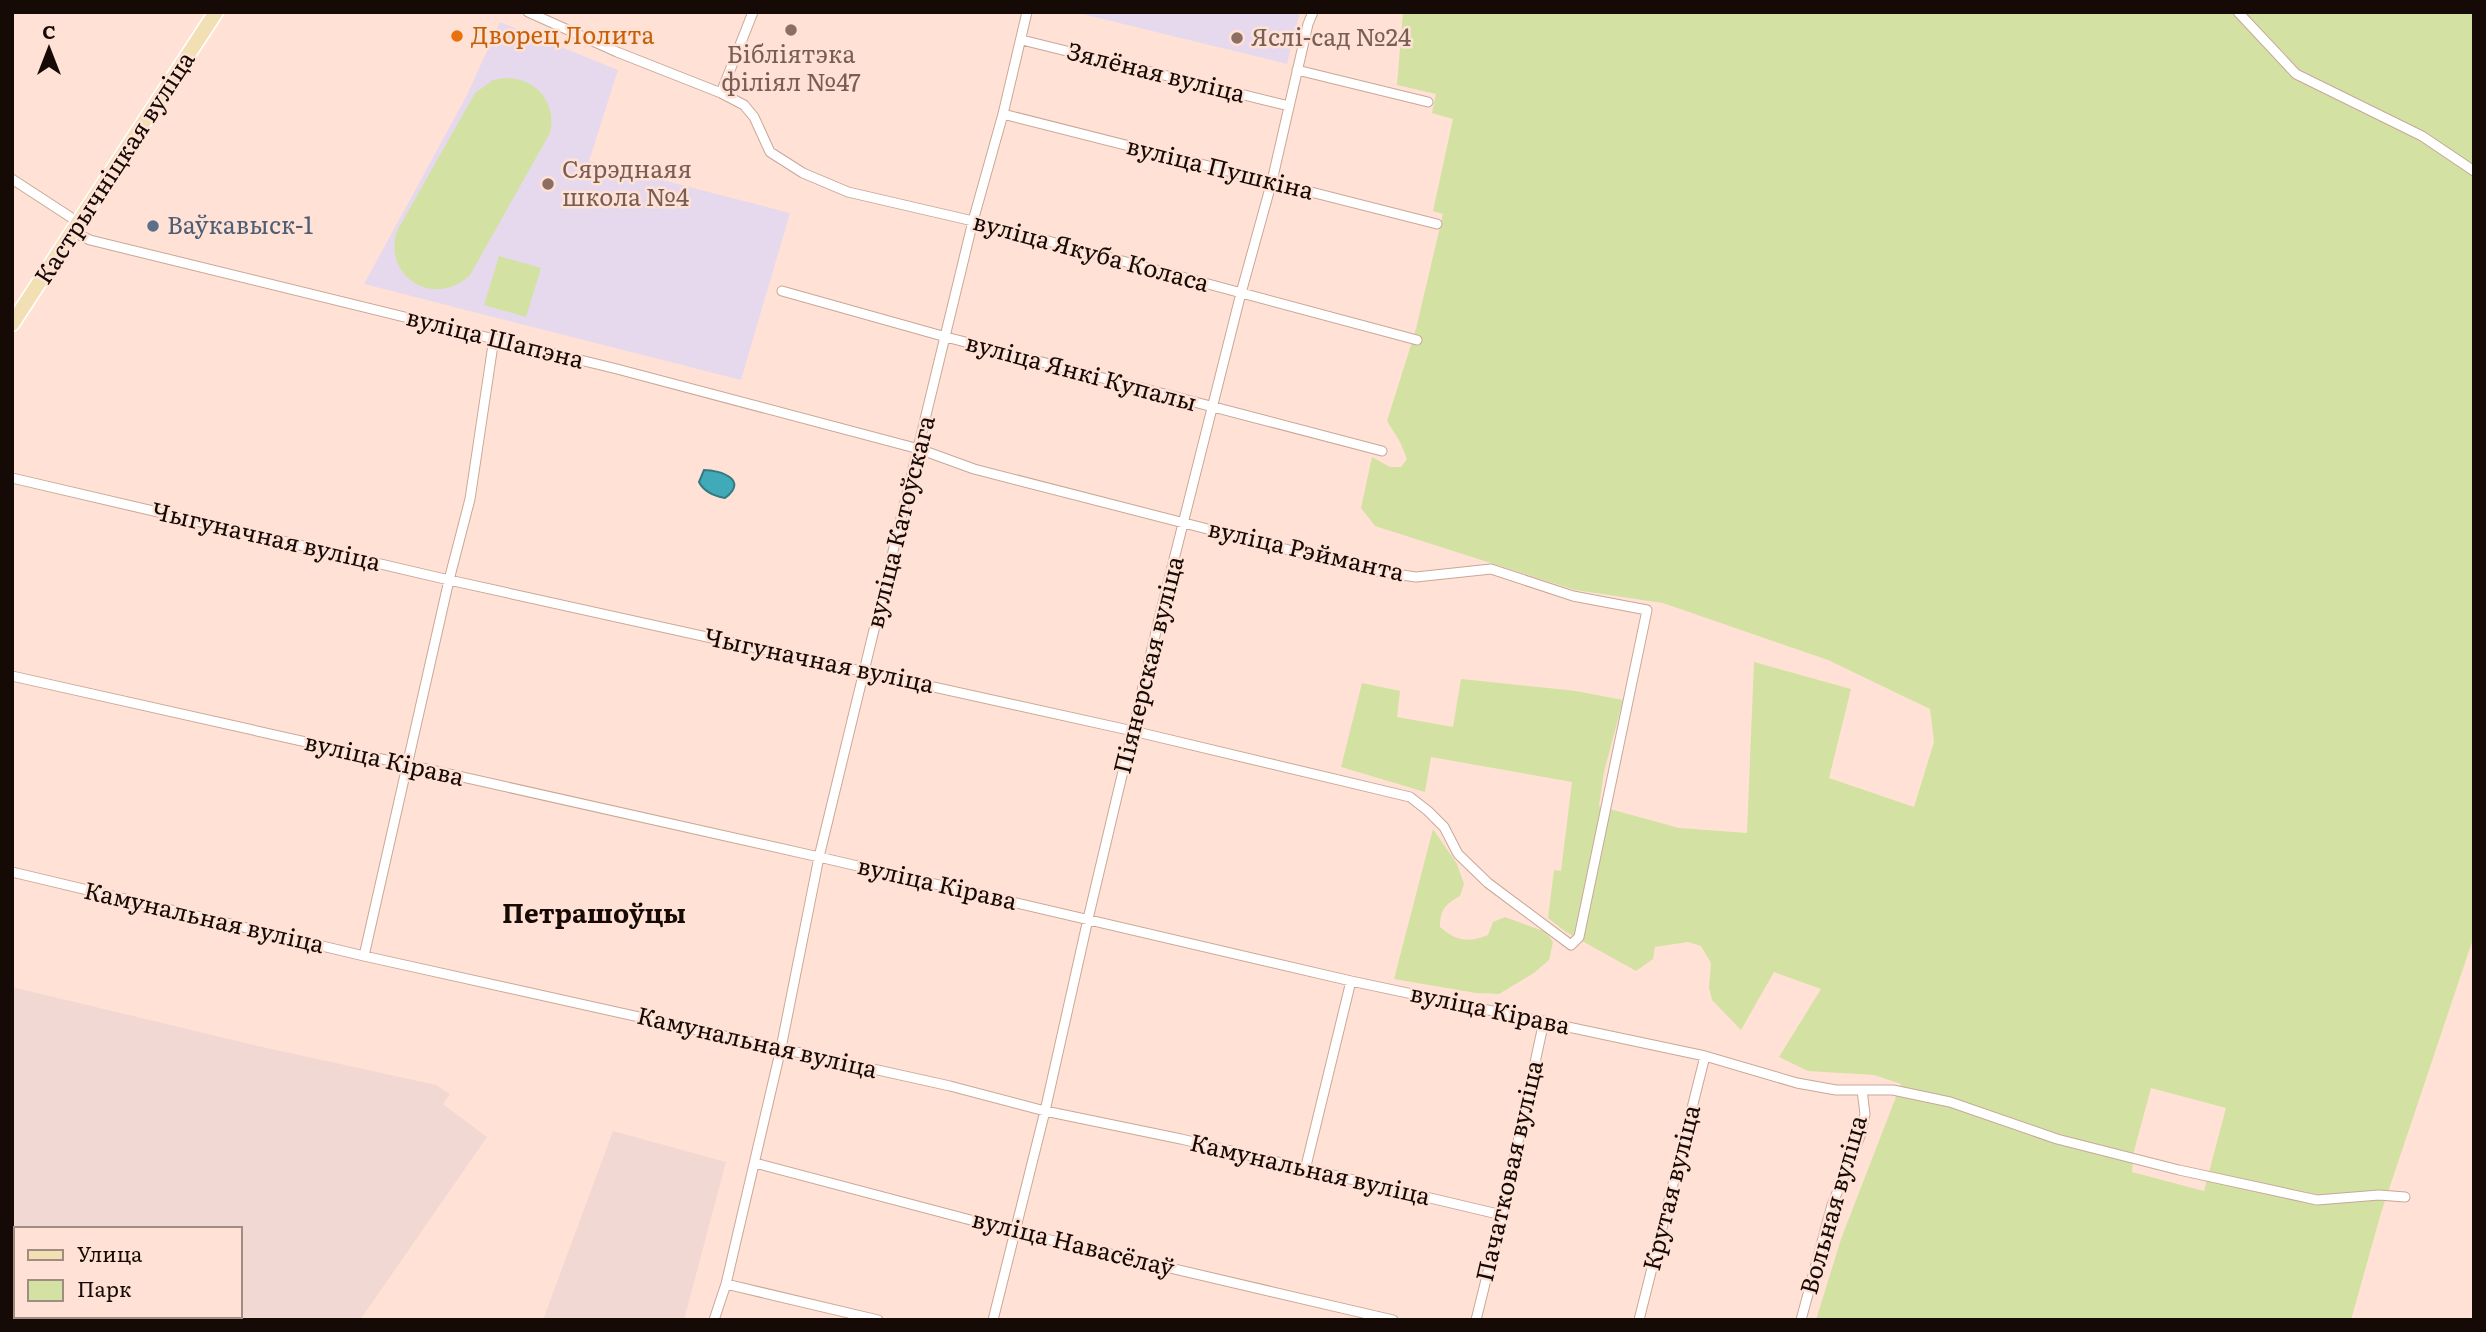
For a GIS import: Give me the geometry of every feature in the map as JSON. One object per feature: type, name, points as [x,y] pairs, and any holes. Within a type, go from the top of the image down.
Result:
[{"type":"main road","name":"Кастрычніцкая вуліца","points":[[12,324],[216,12]]},
{"type":"street","points":[[528,12],[617,52],[721,93],[753,12]]},
{"type":"street","name":"вуліца Катоўскага","points":[[714,1320],[726,1284],[755,1163],[819,857],[866,672],[973,221],[1003,114],[1027,12]]},
{"type":"street","name":"Піянерская вуліца","points":[[993,1320],[1184,522],[1313,12]]},
{"type":"street","points":[[2238,12],[2296,74],[2422,136],[2474,171]]},
{"type":"street","name":"Зялёная вуліца","points":[[1022,40],[1289,106]]},
{"type":"street","points":[[1297,70],[1428,102]]},
{"type":"street","name":"вуліца Якуба Коласа","points":[[721,93],[744,105],[754,117],[771,152],[803,173],[848,192],[973,221],[1417,341]]},
{"type":"street","name":"вуліца Пушкіна","points":[[1003,114],[1437,224]]},
{"type":"street","name":"вуліца Шапэна","points":[[12,178],[90,240],[494,338],[919,449]]},
{"type":"street","name":"вуліца Янкі Купалы","points":[[782,290],[946,337],[1382,451]]},
{"type":"street","points":[[364,956],[449,580],[470,499],[494,338]]},
{"type":"street","name":"вуліца Рэйманта","points":[[919,449],[974,469],[1367,570],[1416,577],[1491,569],[1573,596],[1647,610],[1578,937],[1571,945]]},
{"type":"street","name":"Чыгуначная вуліца","points":[[12,478],[449,580],[1133,731],[1410,797],[1444,827],[1458,854],[1488,883],[1571,945]]},
{"type":"street","name":"вуліца Кірава","points":[[12,676],[819,857],[1351,981],[1705,1056],[1797,1083],[1836,1090],[1893,1090],[1950,1102],[2057,1139],[2179,1170],[2317,1200],[2379,1195],[2404,1197]]},
{"type":"street","name":"Камунальная вуліца","points":[[12,872],[364,956],[950,1086],[1045,1111],[1181,1139],[1502,1215]]},
{"type":"street","points":[[1305,1170],[1351,981]]},
{"type":"street","name":"Пачатковая вуліца","points":[[1476,1320],[1544,1021]]},
{"type":"street","name":"Крутая вуліца","points":[[1639,1320],[1705,1056]]},
{"type":"street","name":"Вольная вуліца","points":[[1801,1320],[1832,1205],[1860,1136],[1865,1114],[1862,1090]]},
{"type":"street","name":"вуліца Навасёлаў","points":[[755,1163],[1016,1232],[1393,1320]]},
{"type":"street","points":[[726,1284],[878,1320]]},
{"type":"shaded area","name":"Яслі-сад №24","points":[[1074,12],[1300,12],[1287,64]]},
{"type":"shaded area","name":"Сярэднаяя школа №4","points":[[500,22],[618,70],[589,161],[790,213],[741,380],[364,284],[467,95]]},
{"type":"shaded area","points":[[12,987],[436,1085],[450,1094],[443,1104],[487,1137],[360,1320],[12,1320]]},
{"type":"shaded area","points":[[613,1131],[726,1162],[684,1320],[543,1320]]},
{"type":"green space","points":[[1403,12],[2474,12],[2474,936],[2381,1213],[2351,1320],[1816,1320],[1841,1239],[1901,1084],[1874,1075],[1808,1071],[1779,1057],[1821,989],[1774,972],[1741,1030],[1712,1000],[1709,988],[1711,963],[1701,946],[1688,942],[1655,947],[1653,959],[1636,971],[1566,932],[1548,918],[1554,870],[1561,871],[1572,782],[1431,757],[1425,792],[1341,767],[1362,683],[1400,691],[1397,717],[1453,727],[1461,679],[1576,691],[1623,700],[1604,772],[1599,806],[1679,828],[1747,833],[1754,662],[1851,689],[1829,778],[1914,807],[1934,742],[1930,709],[1828,660],[1663,603],[1575,590],[1375,526],[1361,508],[1372,457],[1390,467],[1401,467],[1407,459],[1387,421],[1416,329],[1443,214],[1433,211],[1453,119],[1432,113],[1436,94],[1397,85]],"holes":[[[2151,1088],[2226,1108],[2204,1191],[2132,1172],[2134,1151]]]},
{"type":"green space","points":[[506,78],[527,83],[542,95],[550,112],[550,133],[470,275],[456,285],[442,289],[415,283],[404,274],[397,262],[394,247],[397,231],[475,93],[493,80]]},
{"type":"green space","points":[[499,256],[541,268],[526,317],[484,305]]},
{"type":"green space","points":[[1433,829],[1457,864],[1464,884],[1460,896],[1443,911],[1440,927],[1457,938],[1474,939],[1488,935],[1493,922],[1505,917],[1546,932],[1553,942],[1549,960],[1534,973],[1499,994],[1476,993],[1394,979]]},
{"type":"water","points":[[704,470],[730,477],[734,486],[732,492],[725,498],[707,491],[699,482]]},
{"type":"place","name":"Бібліятэка філіял №47","points":[[791,30]]},
{"type":"place","name":"Дворец Лолита","points":[[457,36]]},
{"type":"place","name":"Яслі-сад №24","points":[[1237,38]]},
{"type":"place","name":"Сярэднаяя школа №4","points":[[548,184]]},
{"type":"place","name":"Ваўкавыск-1","points":[[153,226]]},
{"type":"district","name":"Петрашоўцы","points":[[594,914]]}]
